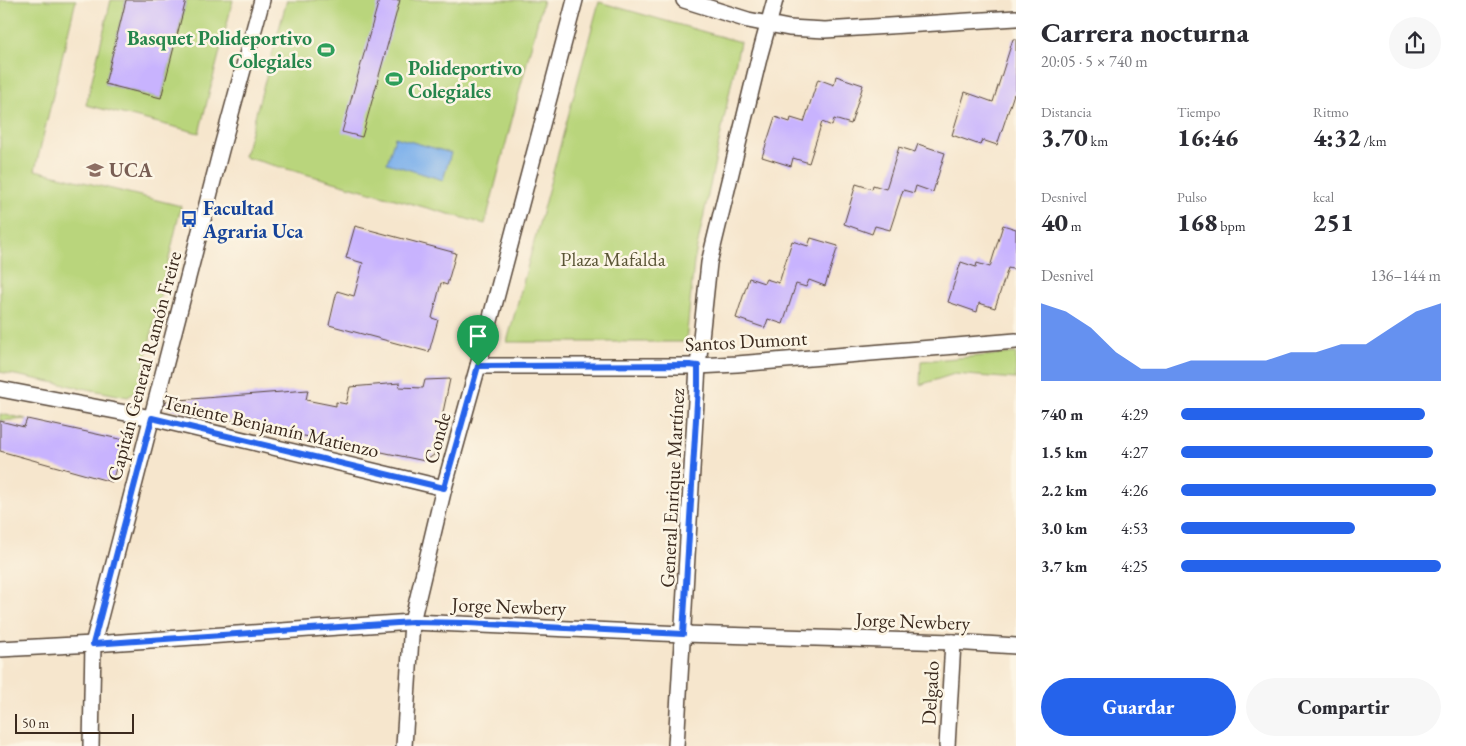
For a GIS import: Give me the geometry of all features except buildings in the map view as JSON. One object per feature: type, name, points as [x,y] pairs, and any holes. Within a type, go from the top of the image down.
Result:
[{"type":"street","name":"Capitán General Ramón Freire","points":[[92,746],[93,644],[262,0]]},
{"type":"street","name":"Conde","points":[[404,746],[412,622],[444,488],[575,0]]},
{"type":"street","points":[[684,0],[748,20],[789,28],[824,30],[1016,18]]},
{"type":"street","name":"General Enrique Martínez","points":[[676,746],[698,366],[709,263],[775,0]]},
{"type":"street","name":"Santos Dumont","points":[[478,366],[698,366],[1016,341]]},
{"type":"street","name":"Teniente Benjamín Matienzo","points":[[0,389],[152,418],[444,488]]},
{"type":"street","name":"Jorge Newbery","points":[[0,649],[412,622],[1016,646]]},
{"type":"street","name":"Delgado","points":[[947,746],[952,642]]},
{"type":"green space","points":[[0,0],[76,0],[35,170],[181,206],[139,389],[128,397],[0,372]]},
{"type":"green space","points":[[111,0],[126,0],[105,84],[161,98],[186,0],[233,0],[199,133],[86,105]]},
{"type":"green space","name":"Polideportivo Colegiales","points":[[287,0],[543,0],[485,224],[244,157]]},
{"type":"green space","name":"Plaza Mafalda","points":[[599,2],[740,42],[694,262],[686,342],[507,342]]},
{"type":"green space","points":[[1016,353],[1016,379],[954,374],[920,385],[921,361]]},
{"type":"green space","points":[[0,414],[27,419],[0,421]]},
{"type":"water","points":[[395,137],[451,153],[443,180],[387,163]]},
{"type":"place","name":"Basquet Polideportivo Colegiales","points":[[326,50]]},
{"type":"place","name":"Polideportivo Colegiales","points":[[394,79]]},
{"type":"place","name":"UCA","points":[[95,170]]},
{"type":"place","name":"Facultad Agraria Uca","points":[[189,219]]},
{"type":"route","points":[[478,366],[698,366],[683,634],[412,622],[93,644],[152,418],[444,488],[478,366]]}]
